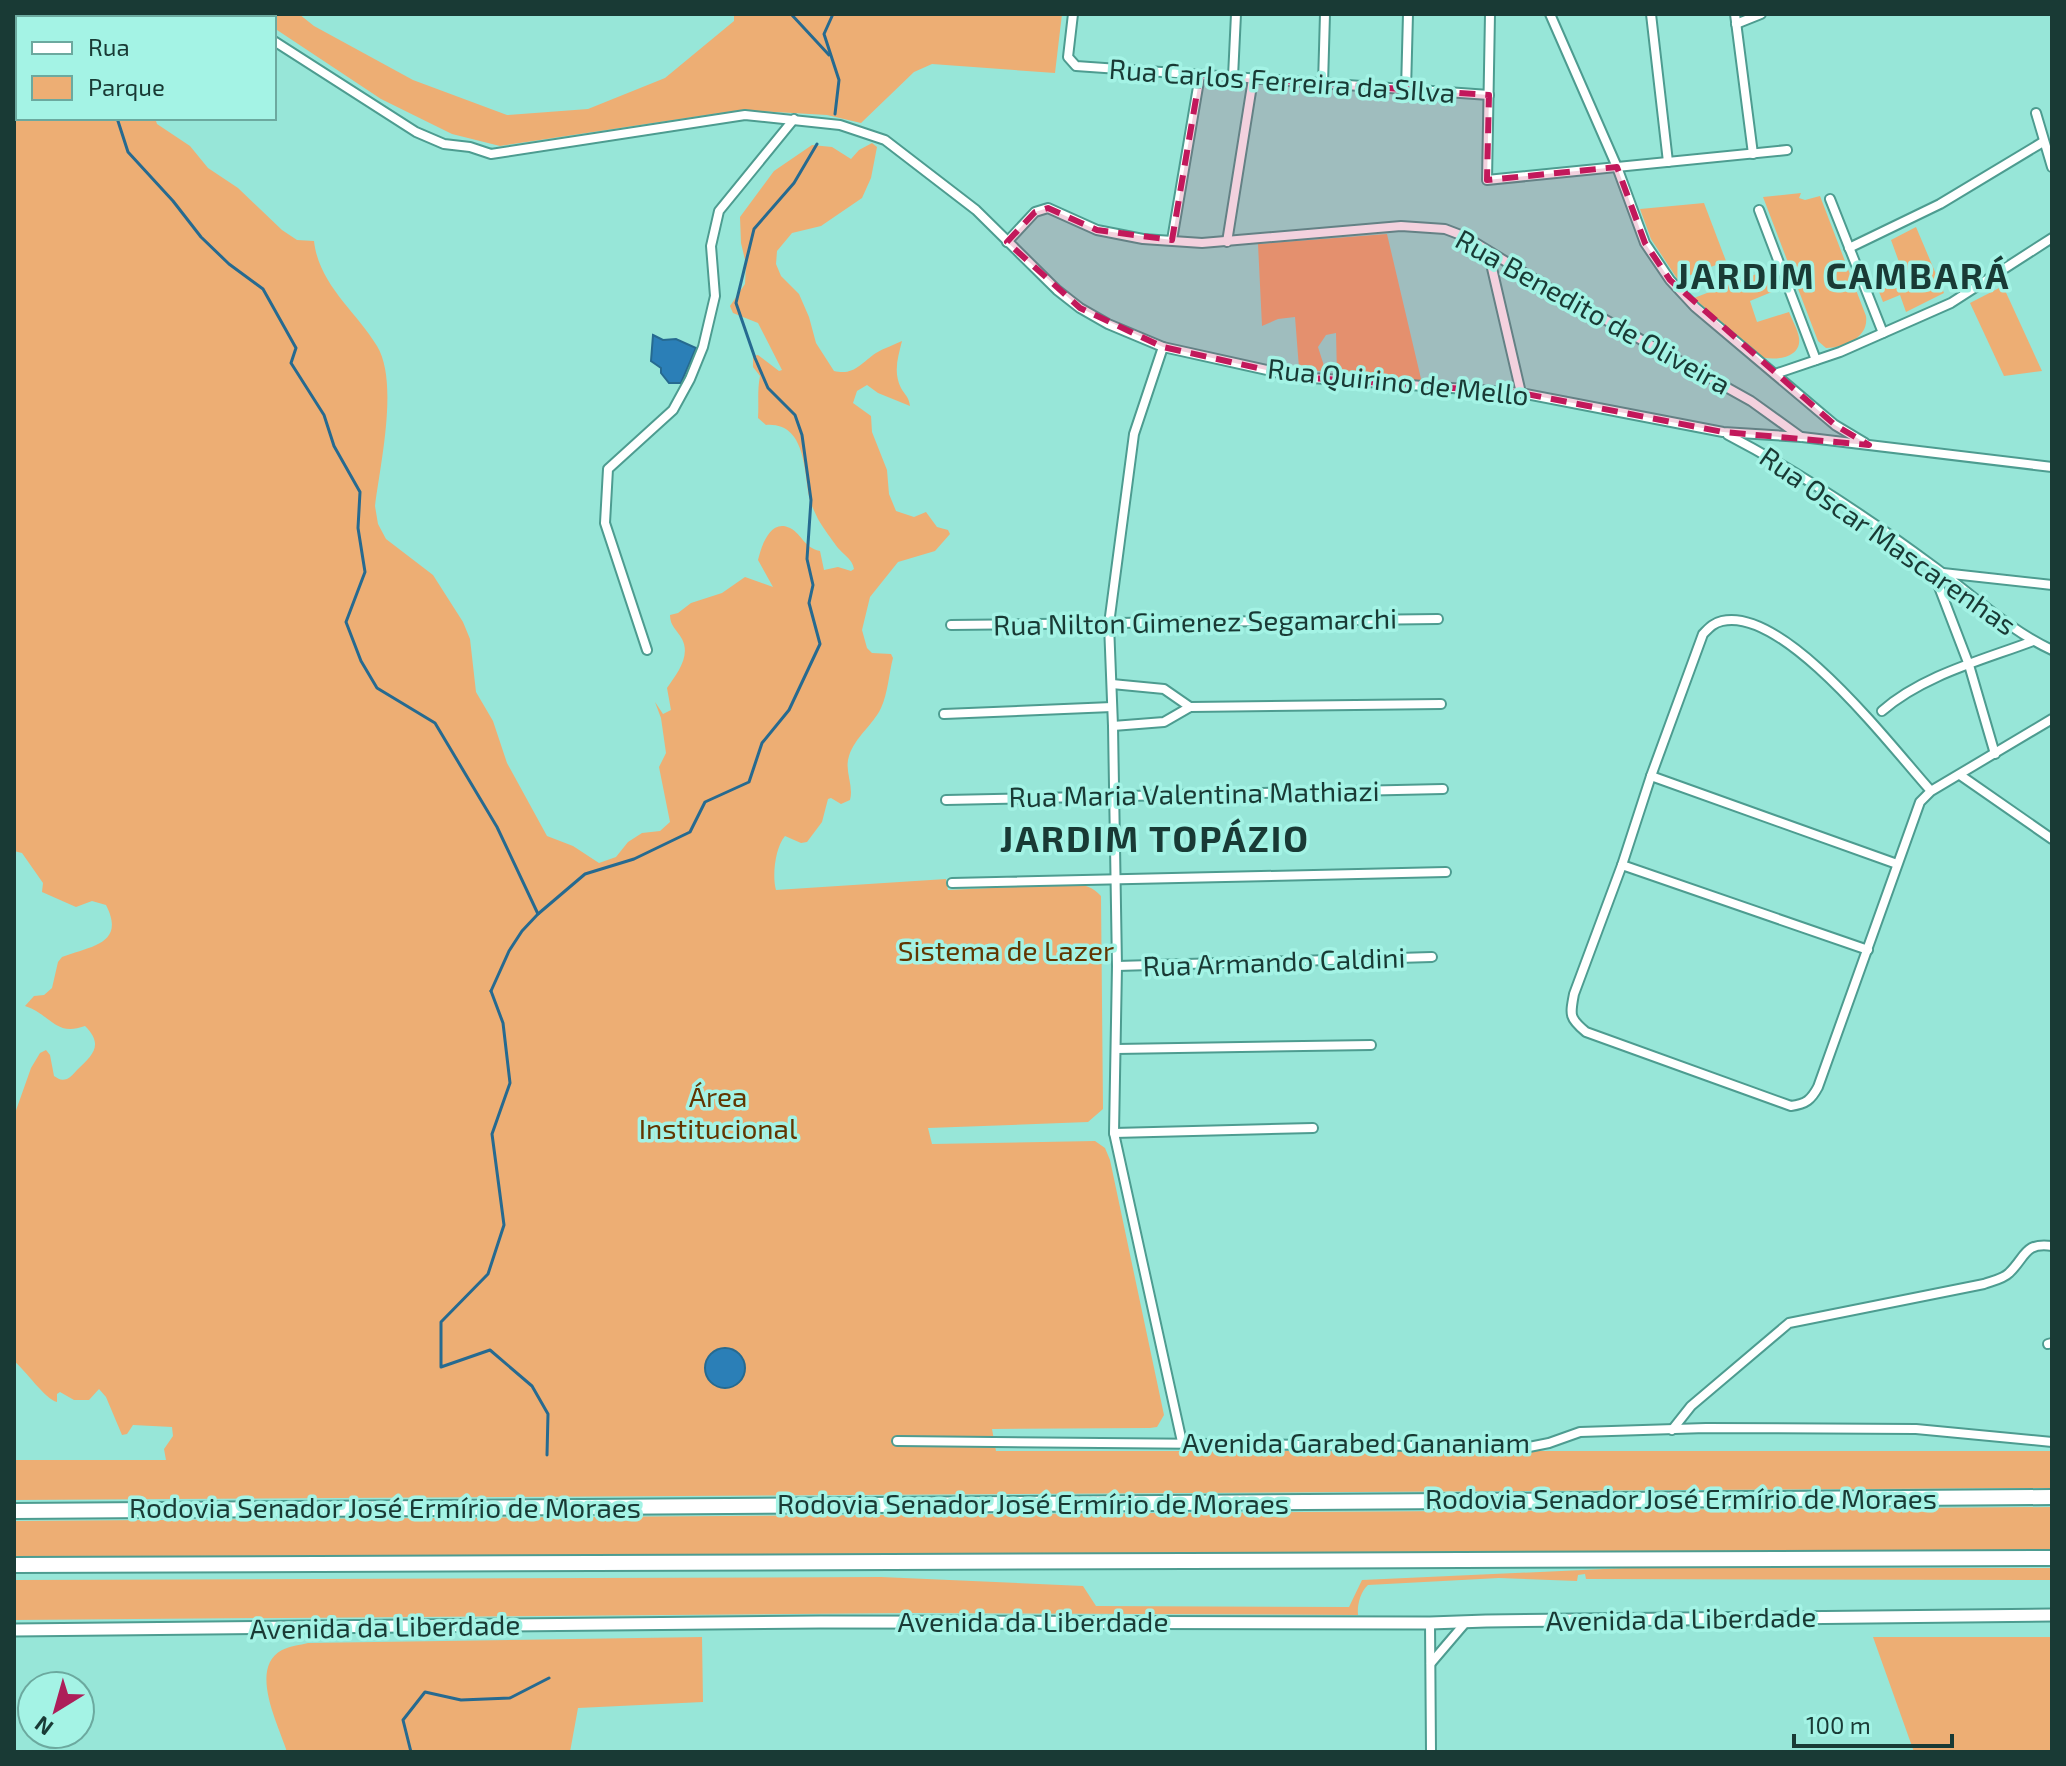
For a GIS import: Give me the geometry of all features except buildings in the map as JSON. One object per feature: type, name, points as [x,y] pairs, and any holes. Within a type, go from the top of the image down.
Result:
[{"type":"highway","name":"Rodovia Senador José Ermírio de Moraes","points":[[14,1511],[2052,1496]]},
{"type":"highway","name":"Rodovia Senador José Ermírio de Moraes","points":[[14,1565],[2052,1558]]},
{"type":"street","name":"Rua Carlos Ferreira da SIlva","points":[[1073,14],[1068,57],[1076,66],[1489,95]]},
{"type":"street","points":[[1233,77],[1236,14]]},
{"type":"street","points":[[1323,84],[1325,14]]},
{"type":"street","points":[[1406,90],[1408,14]]},
{"type":"street","points":[[1490,14],[1487,180],[1787,150]]},
{"type":"street","points":[[1550,14],[1617,167],[1645,243],[1670,280],[1695,307],[1835,425],[1869,445]]},
{"type":"street","points":[[1651,14],[1668,162]]},
{"type":"street","points":[[1753,154],[1736,19],[1761,14]]},
{"type":"street","name":"Rua Quirino de Mello","points":[[276,42],[416,132],[444,144],[470,147],[491,154],[745,115],[840,125],[885,140],[976,210],[1080,308],[1108,324],[1163,347],[1298,377],[1521,393],[1723,432],[1802,437],[2052,467]]},
{"type":"street","points":[[1172,240],[1200,75]]},
{"type":"street","points":[[1227,242],[1253,79]]},
{"type":"street","points":[[2036,113],[2052,167]]},
{"type":"street","points":[[647,650],[605,523],[608,469],[673,410],[690,379],[703,347],[715,296],[711,246],[719,211],[794,119]]},
{"type":"street","points":[[1849,248],[1940,204],[2043,142]]},
{"type":"street","points":[[1830,199],[1883,333]]},
{"type":"street","name":"Rua Benedito de Oliveira","points":[[1007,242],[1035,212],[1048,208],[1097,230],[1143,239],[1227,242],[1401,226],[1445,229],[1466,237],[1751,401],[1802,437]]},
{"type":"street","points":[[1759,210],[1816,360]]},
{"type":"street","points":[[1775,374],[1951,303],[2052,238]]},
{"type":"street","points":[[1488,251],[1521,393]]},
{"type":"street","points":[[1163,347],[1134,434],[1109,624],[1117,966],[1114,1133],[1182,1442]]},
{"type":"street","name":"Rua Oscar Mascarenhas","points":[[1723,432],[1818,488],[1931,564],[2033,641],[2052,650]]},
{"type":"street","points":[[1931,564],[1969,665],[1995,754]]},
{"type":"street","points":[[1942,572],[2052,585]]},
{"type":"street","name":"Rua Nilton Gimenez Segamarchi","points":[[951,625],[1438,619]]},
{"type":"street","points":[[1931,791],[1840,687],[1799,650],[1740,620],[1713,624],[1703,634],[1574,994],[1570,1014],[1575,1024],[1586,1032],[1791,1106],[1811,1100],[1868,950],[1916,809],[1931,791],[2052,719]]},
{"type":"street","points":[[1882,711],[1901,695],[2033,641]]},
{"type":"street","points":[[1112,684],[1164,689],[1190,707]]},
{"type":"street","points":[[1113,726],[1164,722],[1190,707],[1441,704]]},
{"type":"street","points":[[944,714],[1112,707]]},
{"type":"street","points":[[1960,775],[2052,839]]},
{"type":"street","points":[[1651,776],[1897,864]]},
{"type":"street","name":"Rua Maria Valentina Mathiazi","points":[[946,800],[1443,789]]},
{"type":"street","points":[[1622,865],[1868,950]]},
{"type":"street","points":[[952,883],[1446,872]]},
{"type":"street","name":"Rua Armando Caldini","points":[[1117,966],[1432,957]]},
{"type":"street","points":[[1116,1049],[1371,1045]]},
{"type":"street","points":[[1114,1133],[1313,1128]]},
{"type":"street","points":[[1672,1430],[1691,1406],[1789,1323],[1984,1284],[2008,1274],[2028,1250],[2052,1235]]},
{"type":"street","points":[[2039,1244],[2052,1246]]},
{"type":"street","name":"Avenida Garabed Gananiam","points":[[897,1441],[1529,1447],[1580,1432],[1916,1429],[2052,1442]]},
{"type":"street","name":"Avenida da Liberdade","points":[[14,1630],[820,1622],[1430,1623],[2052,1615]]},
{"type":"street","points":[[1430,1663],[1466,1622]]},
{"type":"street","points":[[1430,1623],[1431,1752]]},
{"type":"highlighted area","points":[[1200,75],[1489,95],[1487,180],[1617,167],[1645,243],[1670,280],[1835,425],[1869,445],[1723,432],[1521,393],[1298,377],[1163,347],[1080,308],[1007,242],[1035,212],[1048,208],[1097,230],[1172,240]]},
{"type":"green space","points":[[14,14],[57,16],[16,16],[16,120],[156,120],[190,146],[208,168],[238,188],[282,230],[297,240],[314,241],[323,271],[377,346],[383,362],[387,402],[375,506],[378,524],[386,539],[433,575],[463,622],[470,639],[476,692],[493,721],[507,763],[547,836],[573,846],[599,863],[616,857],[628,842],[642,833],[660,831],[670,822],[659,767],[666,753],[661,718],[655,702],[663,714],[671,710],[667,688],[679,671],[685,652],[670,615],[691,603],[722,593],[745,577],[773,587],[758,560],[768,535],[777,527],[790,528],[810,547],[820,551],[824,570],[838,567],[854,569],[813,508],[795,439],[788,431],[779,426],[766,425],[758,418],[760,376],[753,367],[753,356],[758,355],[779,371],[782,370],[758,323],[733,313],[730,306],[745,284],[746,264],[740,217],[774,171],[812,145],[832,147],[851,159],[872,143],[877,147],[871,178],[862,198],[821,226],[792,233],[777,251],[776,264],[781,276],[799,294],[816,343],[834,371],[852,370],[876,353],[902,341],[897,376],[910,406],[867,385],[857,391],[853,403],[871,416],[872,432],[887,470],[889,494],[896,511],[914,517],[926,512],[937,527],[948,530],[950,534],[935,551],[898,562],[870,597],[862,630],[867,648],[872,653],[891,654],[893,658],[887,690],[878,714],[855,743],[849,756],[850,800],[841,804],[828,799],[822,822],[807,842],[801,843],[785,836],[775,862],[776,890],[946,879],[948,890],[1074,884],[1089,887],[1101,896],[1103,1109],[1088,1122],[928,1128],[932,1144],[1095,1141],[1105,1148],[1164,1415],[1157,1427],[1150,1428],[992,1429],[996,1451],[2052,1451],[2052,1488],[14,1500],[14,1460],[166,1460],[164,1449],[173,1436],[172,1427],[133,1425],[127,1434],[122,1435],[106,1397],[99,1389],[89,1400],[74,1400],[60,1392],[57,1402],[47,1396],[14,1361],[14,1116],[31,1068],[40,1053],[46,1050],[54,1076],[65,1080],[88,1059],[95,1044],[85,1026],[75,1029],[60,1027],[25,1006],[34,996],[44,995],[52,988],[62,957],[102,942],[112,928],[106,905],[92,901],[76,907],[42,892],[43,883],[22,853],[14,851]]},
{"type":"green space","points":[[254,14],[299,14],[314,26],[413,80],[507,115],[588,109],[665,78],[734,21],[734,14],[1062,14],[1055,73],[932,64],[914,72],[861,123],[827,115],[740,110],[500,146],[452,134],[381,99],[276,29],[276,16]]},
{"type":"green space","points":[[1801,193],[1799,198],[1805,200],[1820,196],[1866,316],[1860,335],[1841,346],[1826,348],[1818,341],[1763,197]]},
{"type":"green space","points":[[1704,203],[1726,261],[1678,280],[1651,239],[1640,209]]},
{"type":"green space","points":[[1916,227],[1944,293],[1906,312],[1900,295],[1883,302],[1876,284],[1903,273],[1891,240]]},
{"type":"green space","points":[[1387,234],[1422,383],[1337,375],[1336,333],[1326,335],[1318,347],[1326,372],[1299,368],[1295,317],[1278,319],[1262,326],[1258,244]]},
{"type":"green space","points":[[1772,268],[1779,289],[1750,301],[1757,322],[1789,312],[1799,338],[1795,351],[1776,358],[1756,355],[1694,298]]},
{"type":"green space","points":[[2003,286],[2042,371],[2004,376],[1970,303]]},
{"type":"green space","points":[[2052,1507],[2052,1550],[14,1560],[14,1521]]},
{"type":"green space","points":[[1626,1568],[2052,1568],[2052,1580],[1586,1579],[1585,1574],[1578,1575],[1577,1581],[1499,1578],[1368,1585],[1360,1599],[1358,1615],[912,1613],[14,1620],[14,1580],[881,1577],[1083,1586],[1096,1606],[1349,1607],[1362,1580]]},
{"type":"green space","points":[[702,1637],[703,1702],[578,1708],[570,1752],[287,1752],[273,1713],[267,1683],[267,1670],[272,1658],[282,1650],[308,1643]]},
{"type":"green space","points":[[1873,1637],[2052,1637],[2052,1752],[1914,1752]]},
{"type":"water","points":[[653,335],[663,340],[676,339],[696,348],[681,383],[669,383],[661,368],[651,361]]},
{"type":"water","points":[[725,1348],[739,1354],[745,1368],[739,1382],[725,1388],[711,1382],[705,1368],[711,1354]]},
{"type":"waterway","points":[[791,14],[829,55]]},
{"type":"waterway","points":[[833,14],[824,34],[839,80],[835,114]]},
{"type":"waterway","points":[[118,120],[128,152],[201,237],[229,264],[263,289],[296,348],[291,363],[324,415],[334,446],[360,492],[358,528],[365,572],[346,622],[361,661],[377,688],[435,723],[497,827],[538,914]]},
{"type":"waterway","points":[[491,991],[522,931],[585,874],[634,859],[690,832],[705,802],[749,782],[762,743],[789,710],[820,644],[809,603],[813,585],[807,559],[811,500],[802,435],[795,415],[768,388],[736,303],[754,229],[794,183],[817,144]]},
{"type":"waterway","points":[[491,991],[503,1023],[510,1083],[492,1134],[504,1225],[488,1274],[441,1322],[441,1367],[490,1350],[532,1386],[548,1414],[547,1455]]},
{"type":"waterway","points":[[411,1752],[403,1720],[425,1692],[461,1700],[510,1698],[549,1678]]},
{"type":"district","name":"JARDIM CAMBARÁ","points":[[1843,276]]},
{"type":"district","name":"JARDIM TOPÁZIO","points":[[1155,839]]},
{"type":"park label","name":"Sistema de Lazer","points":[[1006,951]]},
{"type":"park label","name":"Área Institucional","points":[[718,1113]]}]
